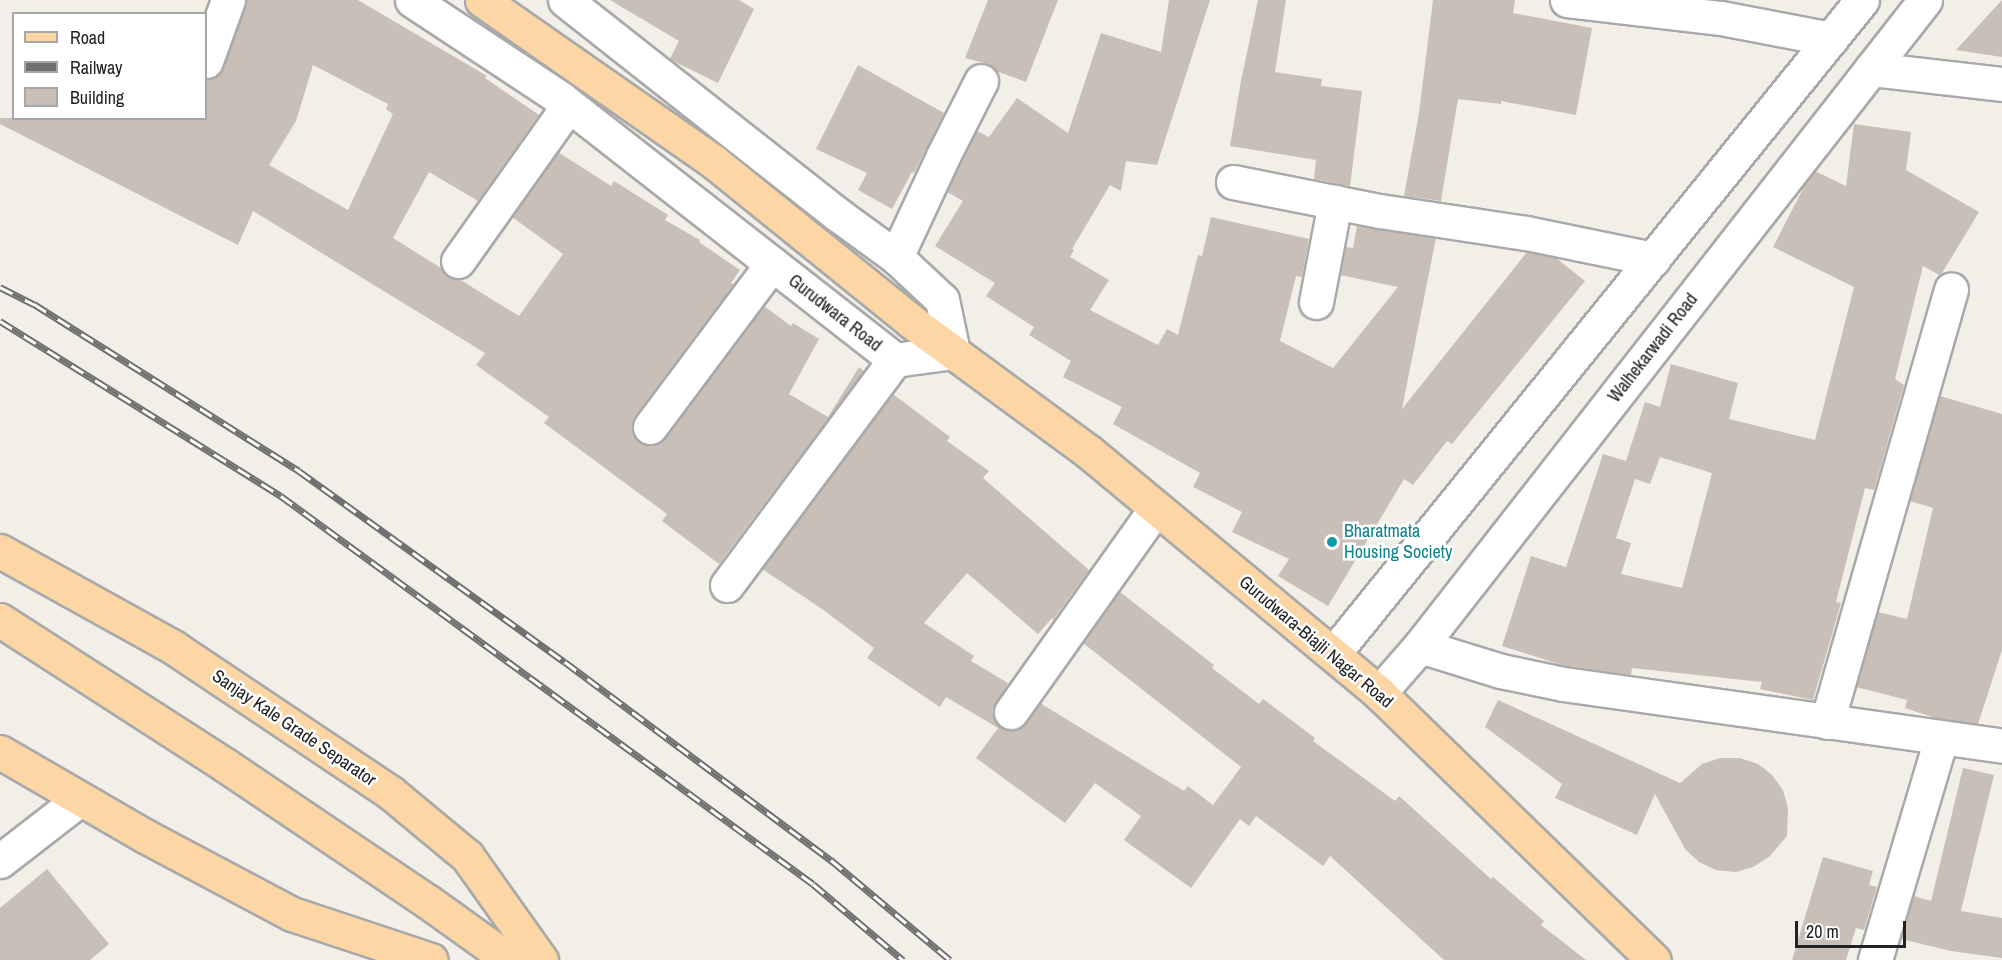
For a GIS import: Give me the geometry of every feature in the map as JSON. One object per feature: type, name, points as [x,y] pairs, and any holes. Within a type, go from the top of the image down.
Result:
[{"type":"main road","name":"Gurudwara-Biajli Nagar Road","points":[[482,0],[714,162],[953,352],[1089,452],[1379,693],[1654,960]]},
{"type":"main road","name":"Sanjay Kale Grade Separator","points":[[0,551],[173,647],[391,793],[466,856],[541,960]]},
{"type":"main road","points":[[0,620],[225,765],[509,960]]},
{"type":"main road","points":[[0,752],[80,799],[292,914],[431,960]]},
{"type":"street","points":[[207,58],[228,0]]},
{"type":"street","name":"Gurudwara Road","points":[[411,0],[568,105],[895,360],[953,352]]},
{"type":"street","points":[[565,0],[837,214],[896,257],[942,300],[953,352]]},
{"type":"street","points":[[1567,0],[1663,6],[1831,39]]},
{"type":"street","points":[[1333,654],[1862,0]]},
{"type":"street","points":[[1874,0],[1915,12]]},
{"type":"street","name":"Walhekarwadi Road","points":[[1379,693],[1420,646],[1915,12]]},
{"type":"street","points":[[1871,69],[2002,84]]},
{"type":"street","points":[[896,257],[981,81]]},
{"type":"street","points":[[458,261],[568,105]]},
{"type":"street","points":[[1233,182],[1335,202],[1526,233],[1653,259]]},
{"type":"street","points":[[1316,302],[1335,202]]},
{"type":"street","points":[[650,427],[772,264]]},
{"type":"street","points":[[1827,722],[1951,289]]},
{"type":"street","points":[[727,585],[895,360]]},
{"type":"street","points":[[1011,712],[1156,508]]},
{"type":"street","points":[[1420,646],[1500,671],[1563,684],[2002,746]]},
{"type":"street","points":[[1875,960],[1941,738]]},
{"type":"street","points":[[0,861],[80,799]]},
{"type":"building","points":[[246,0],[358,0],[487,76],[485,78],[539,115],[478,201],[429,172],[393,238],[441,268],[448,277],[459,279],[519,316],[563,254],[512,217],[558,152],[611,186],[614,181],[668,215],[665,220],[700,240],[699,242],[740,270],[731,283],[734,284],[635,416],[632,424],[633,434],[639,442],[647,445],[657,444],[665,438],[764,306],[791,326],[793,323],[819,339],[789,394],[828,417],[859,367],[864,371],[719,564],[662,521],[667,514],[544,423],[549,417],[476,365],[485,353],[253,211],[238,245],[0,124],[0,118],[12,118],[12,120],[207,120],[207,79],[218,76],[223,68]],"holes":[[[313,65],[388,104],[386,109],[393,114],[348,210],[269,165],[296,121]]]},
{"type":"building","points":[[610,0],[739,0],[754,9],[718,83],[670,59],[679,41]]},
{"type":"building","points":[[988,0],[1058,0],[1026,82],[996,71],[989,64],[965,58]]},
{"type":"building","points":[[1169,0],[1210,0],[1157,165],[1126,161],[1121,191],[1110,185],[1072,249],[1074,250],[1070,257],[1109,280],[1090,310],[1158,345],[1167,329],[1178,335],[1198,255],[1202,256],[1211,217],[1309,239],[1302,277],[1296,276],[1280,341],[1333,368],[1398,287],[1340,275],[1346,247],[1353,248],[1357,226],[1436,238],[1402,409],[1527,252],[1556,258],[1585,281],[1452,444],[1447,441],[1413,485],[1404,479],[1328,606],[1278,576],[1289,559],[1232,532],[1242,512],[1193,487],[1200,473],[1113,424],[1122,407],[1063,377],[1071,361],[1029,335],[1034,327],[986,296],[995,283],[935,246],[963,201],[947,192],[977,131],[989,137],[1017,98],[1068,133],[1101,33],[1161,52]]},
{"type":"building","points":[[1258,0],[1286,0],[1275,72],[1322,79],[1321,86],[1362,91],[1350,186],[1314,179],[1316,160],[1230,146]]},
{"type":"building","points":[[1433,0],[1515,0],[1513,13],[1592,28],[1576,115],[1501,101],[1501,104],[1458,99],[1441,201],[1404,196],[1419,113]]},
{"type":"building","points":[[2002,0],[2002,57],[1956,50]]},
{"type":"building","points":[[858,65],[944,113],[914,173],[912,172],[892,209],[858,190],[867,173],[816,149]]},
{"type":"building","points":[[1854,124],[1911,132],[1906,170],[1979,212],[1942,273],[1939,275],[1923,266],[1895,379],[1904,385],[1874,490],[1865,488],[1836,602],[1841,603],[1813,700],[1760,689],[1762,682],[1632,668],[1631,675],[1562,665],[1502,646],[1531,556],[1566,567],[1603,454],[1626,461],[1645,402],[1660,407],[1671,364],[1738,383],[1729,419],[1815,440],[1854,287],[1773,247],[1806,183],[1815,171],[1846,186]],"holes":[[[1660,457],[1712,473],[1682,588],[1621,574],[1631,543],[1616,538],[1635,479],[1650,484]]]},
{"type":"building","points":[[893,394],[950,437],[947,441],[989,471],[983,478],[1089,570],[1053,620],[1052,618],[1038,634],[967,573],[924,623],[974,656],[971,661],[1008,683],[992,710],[994,719],[1000,727],[1010,731],[1019,729],[1040,703],[1184,791],[1188,786],[1213,805],[1241,767],[1083,643],[1120,592],[1214,665],[1212,668],[1259,704],[1263,699],[1315,738],[1313,741],[1395,801],[1399,796],[1491,879],[1493,877],[1544,921],[1541,925],[1586,960],[1444,960],[1330,856],[1323,866],[1256,816],[1249,826],[1240,819],[1191,888],[1124,840],[1141,816],[1095,783],[1065,823],[976,758],[998,728],[946,697],[940,707],[867,658],[874,648],[822,609],[762,569]]},
{"type":"building","points":[[1940,396],[2002,414],[2002,650],[1978,724],[1935,718],[1905,708],[1907,700],[1856,687],[1878,612],[1907,619],[1933,508],[1910,501]]},
{"type":"building","points":[[1498,700],[1680,783],[1702,764],[1720,758],[1740,758],[1758,764],[1772,775],[1783,790],[1788,808],[1787,836],[1769,857],[1753,867],[1736,872],[1716,870],[1699,862],[1685,849],[1655,794],[1637,835],[1555,798],[1562,784],[1485,727]]},
{"type":"building","points":[[1963,768],[1994,775],[1961,911],[2002,918],[2002,958],[1951,951],[1901,939],[1914,896],[1931,901]]},
{"type":"building","points":[[1823,857],[1873,871],[1869,885],[1877,887],[1864,930],[1856,928],[1846,960],[1792,960]]},
{"type":"building","points":[[47,869],[109,944],[90,960],[0,960],[0,908]]},
{"type":"railway","points":[[0,287],[34,304],[299,471],[565,662],[831,860],[950,960]]},
{"type":"railway","points":[[0,321],[281,496],[813,884],[903,960]]},
{"type":"place","name":"Bharatmata Housing Society","points":[[1332,542]]}]
